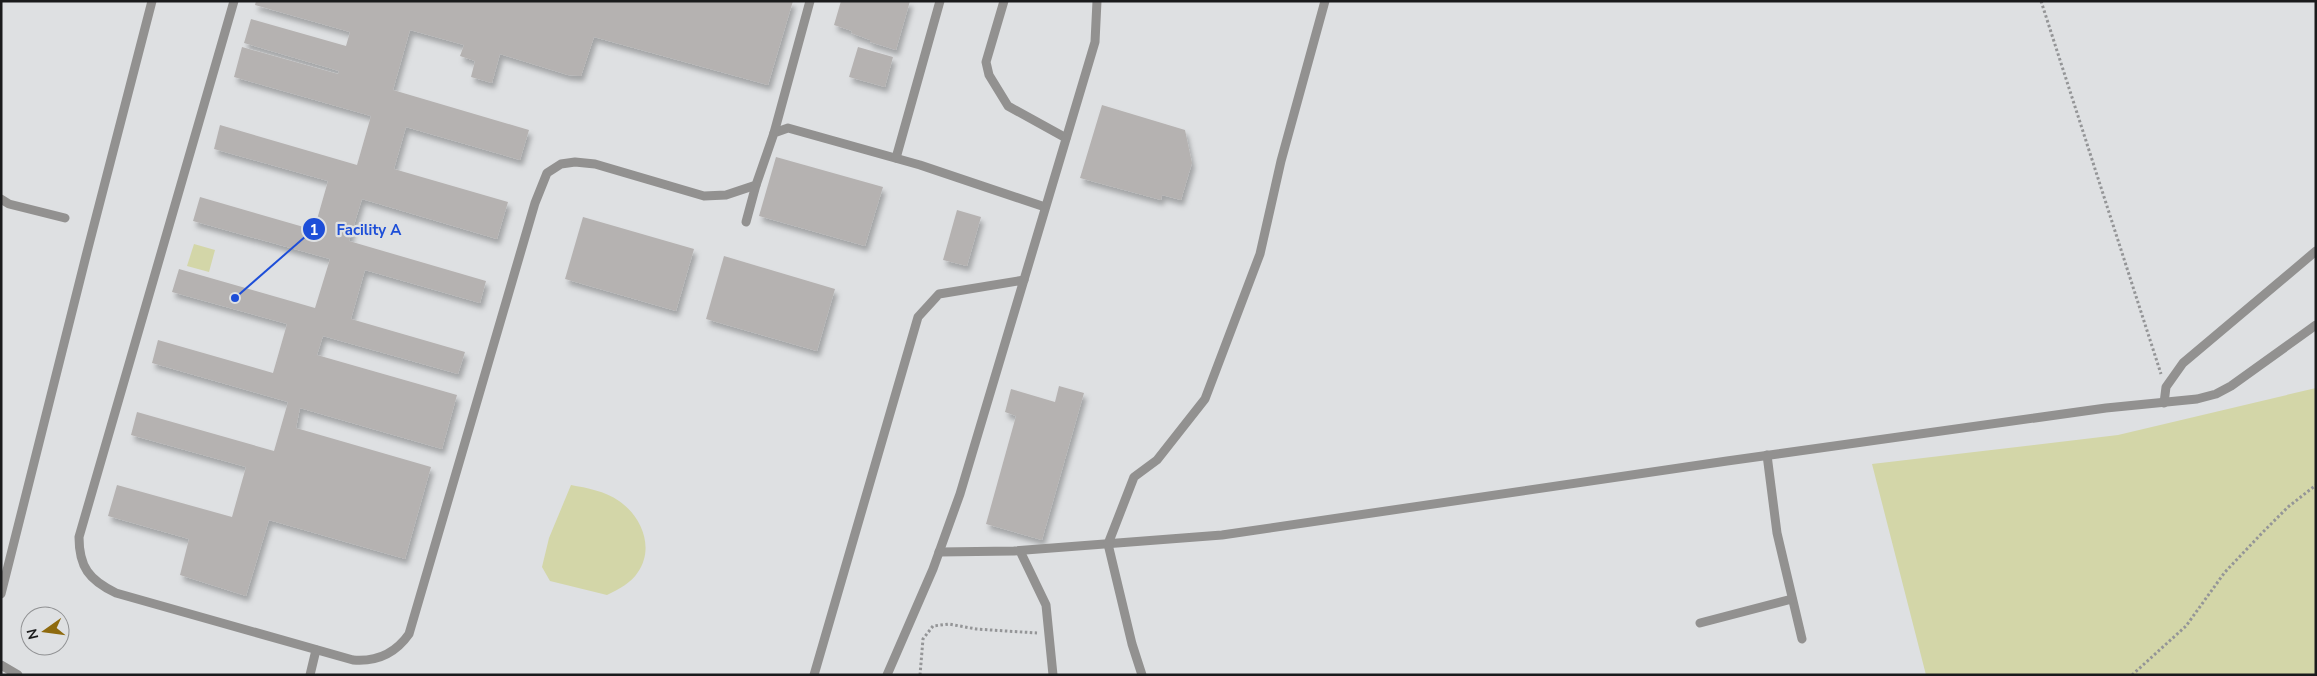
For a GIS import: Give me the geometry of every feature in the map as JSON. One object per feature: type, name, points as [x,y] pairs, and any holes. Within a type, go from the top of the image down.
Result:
[{"type":"lane","points":[[1,594],[103,187],[152,1]]},
{"type":"lane","points":[[234,1],[79,536],[79,551],[90,576],[101,585],[116,593],[353,660],[367,661],[392,652],[409,634],[535,203],[547,173],[561,164],[575,162],[595,164],[704,196],[726,196],[756,186]]},
{"type":"lane","points":[[746,222],[774,133],[810,1]]},
{"type":"lane","points":[[896,158],[940,1]]},
{"type":"lane","points":[[1004,1],[986,62],[989,75],[1008,106],[1066,138]]},
{"type":"lane","points":[[887,675],[939,552],[963,485],[1095,42],[1097,1]]},
{"type":"lane","points":[[1142,675],[1132,644],[1108,544],[1134,478],[1157,460],[1205,399],[1260,254],[1281,161],[1325,1]]},
{"type":"lane","points":[[774,133],[788,128],[896,158],[1045,207]]},
{"type":"lane","points":[[5,202],[65,218]]},
{"type":"lane","points":[[2164,403],[2166,387],[2183,363],[2316,251]]},
{"type":"lane","points":[[814,675],[918,316],[940,294],[1024,280]]},
{"type":"lane","points":[[939,552],[1020,551],[1222,535],[2106,408],[2164,403],[2216,394],[2231,386],[2316,325]]},
{"type":"lane","points":[[1767,456],[1777,533],[1802,640]]},
{"type":"lane","points":[[1020,551],[1046,605],[1053,675]]},
{"type":"lane","points":[[1700,623],[1792,599]]},
{"type":"lane","points":[[310,675],[316,650]]},
{"type":"lane","points":[[1,665],[18,675]]},
{"type":"path","points":[[2041,1],[2166,387]]},
{"type":"path","points":[[2132,675],[2186,626],[2225,572],[2262,532],[2288,507],[2316,485]]},
{"type":"path","points":[[920,675],[923,639],[933,626],[949,624],[976,629],[1049,634]]},
{"type":"green space","points":[[194,244],[215,250],[209,272],[187,266]]},
{"type":"green space","points":[[2316,388],[2316,675],[1926,675],[1872,464],[2118,435]]},
{"type":"green space","points":[[571,485],[602,492],[619,501],[634,515],[643,533],[645,552],[638,572],[628,583],[607,595],[550,581],[542,567],[549,538]]},
{"type":"building","points":[[256,1],[793,1],[768,85],[594,37],[581,76],[568,75],[500,54],[492,83],[471,77],[475,61],[460,56],[464,45],[410,30],[393,90],[529,130],[520,160],[406,127],[394,169],[508,202],[497,239],[362,199],[349,241],[486,281],[480,303],[365,270],[351,319],[465,352],[458,374],[323,336],[317,355],[457,395],[442,449],[300,408],[296,428],[431,467],[405,559],[269,520],[246,596],[180,575],[189,539],[108,516],[117,485],[232,517],[246,467],[131,435],[137,412],[274,451],[288,402],[152,363],[158,340],[273,373],[287,324],[172,292],[179,269],[315,308],[330,259],[193,221],[200,197],[314,230],[328,181],[214,149],[220,125],[357,165],[371,116],[234,77],[242,47],[338,74],[339,71],[244,43],[251,19],[346,46],[350,32],[255,5]]},
{"type":"building","points":[[841,1],[910,1],[896,50],[870,42],[870,40],[851,33],[852,31],[834,25]]},
{"type":"building","points":[[858,47],[893,57],[885,87],[849,77]]},
{"type":"building","points":[[1102,105],[1185,130],[1192,163],[1181,200],[1162,195],[1161,200],[1080,178]]},
{"type":"building","points":[[776,157],[883,187],[865,246],[759,216]]},
{"type":"building","points":[[957,210],[981,217],[967,266],[943,260]]},
{"type":"building","points":[[583,217],[694,249],[676,311],[565,279]]},
{"type":"building","points":[[724,256],[835,289],[817,351],[706,319]]},
{"type":"building","points":[[1059,386],[1084,393],[1042,540],[986,524],[1016,416],[1005,412],[1011,389],[1055,402]]},
{"type":"place","name":"Facility A","points":[[235,298]]}]
